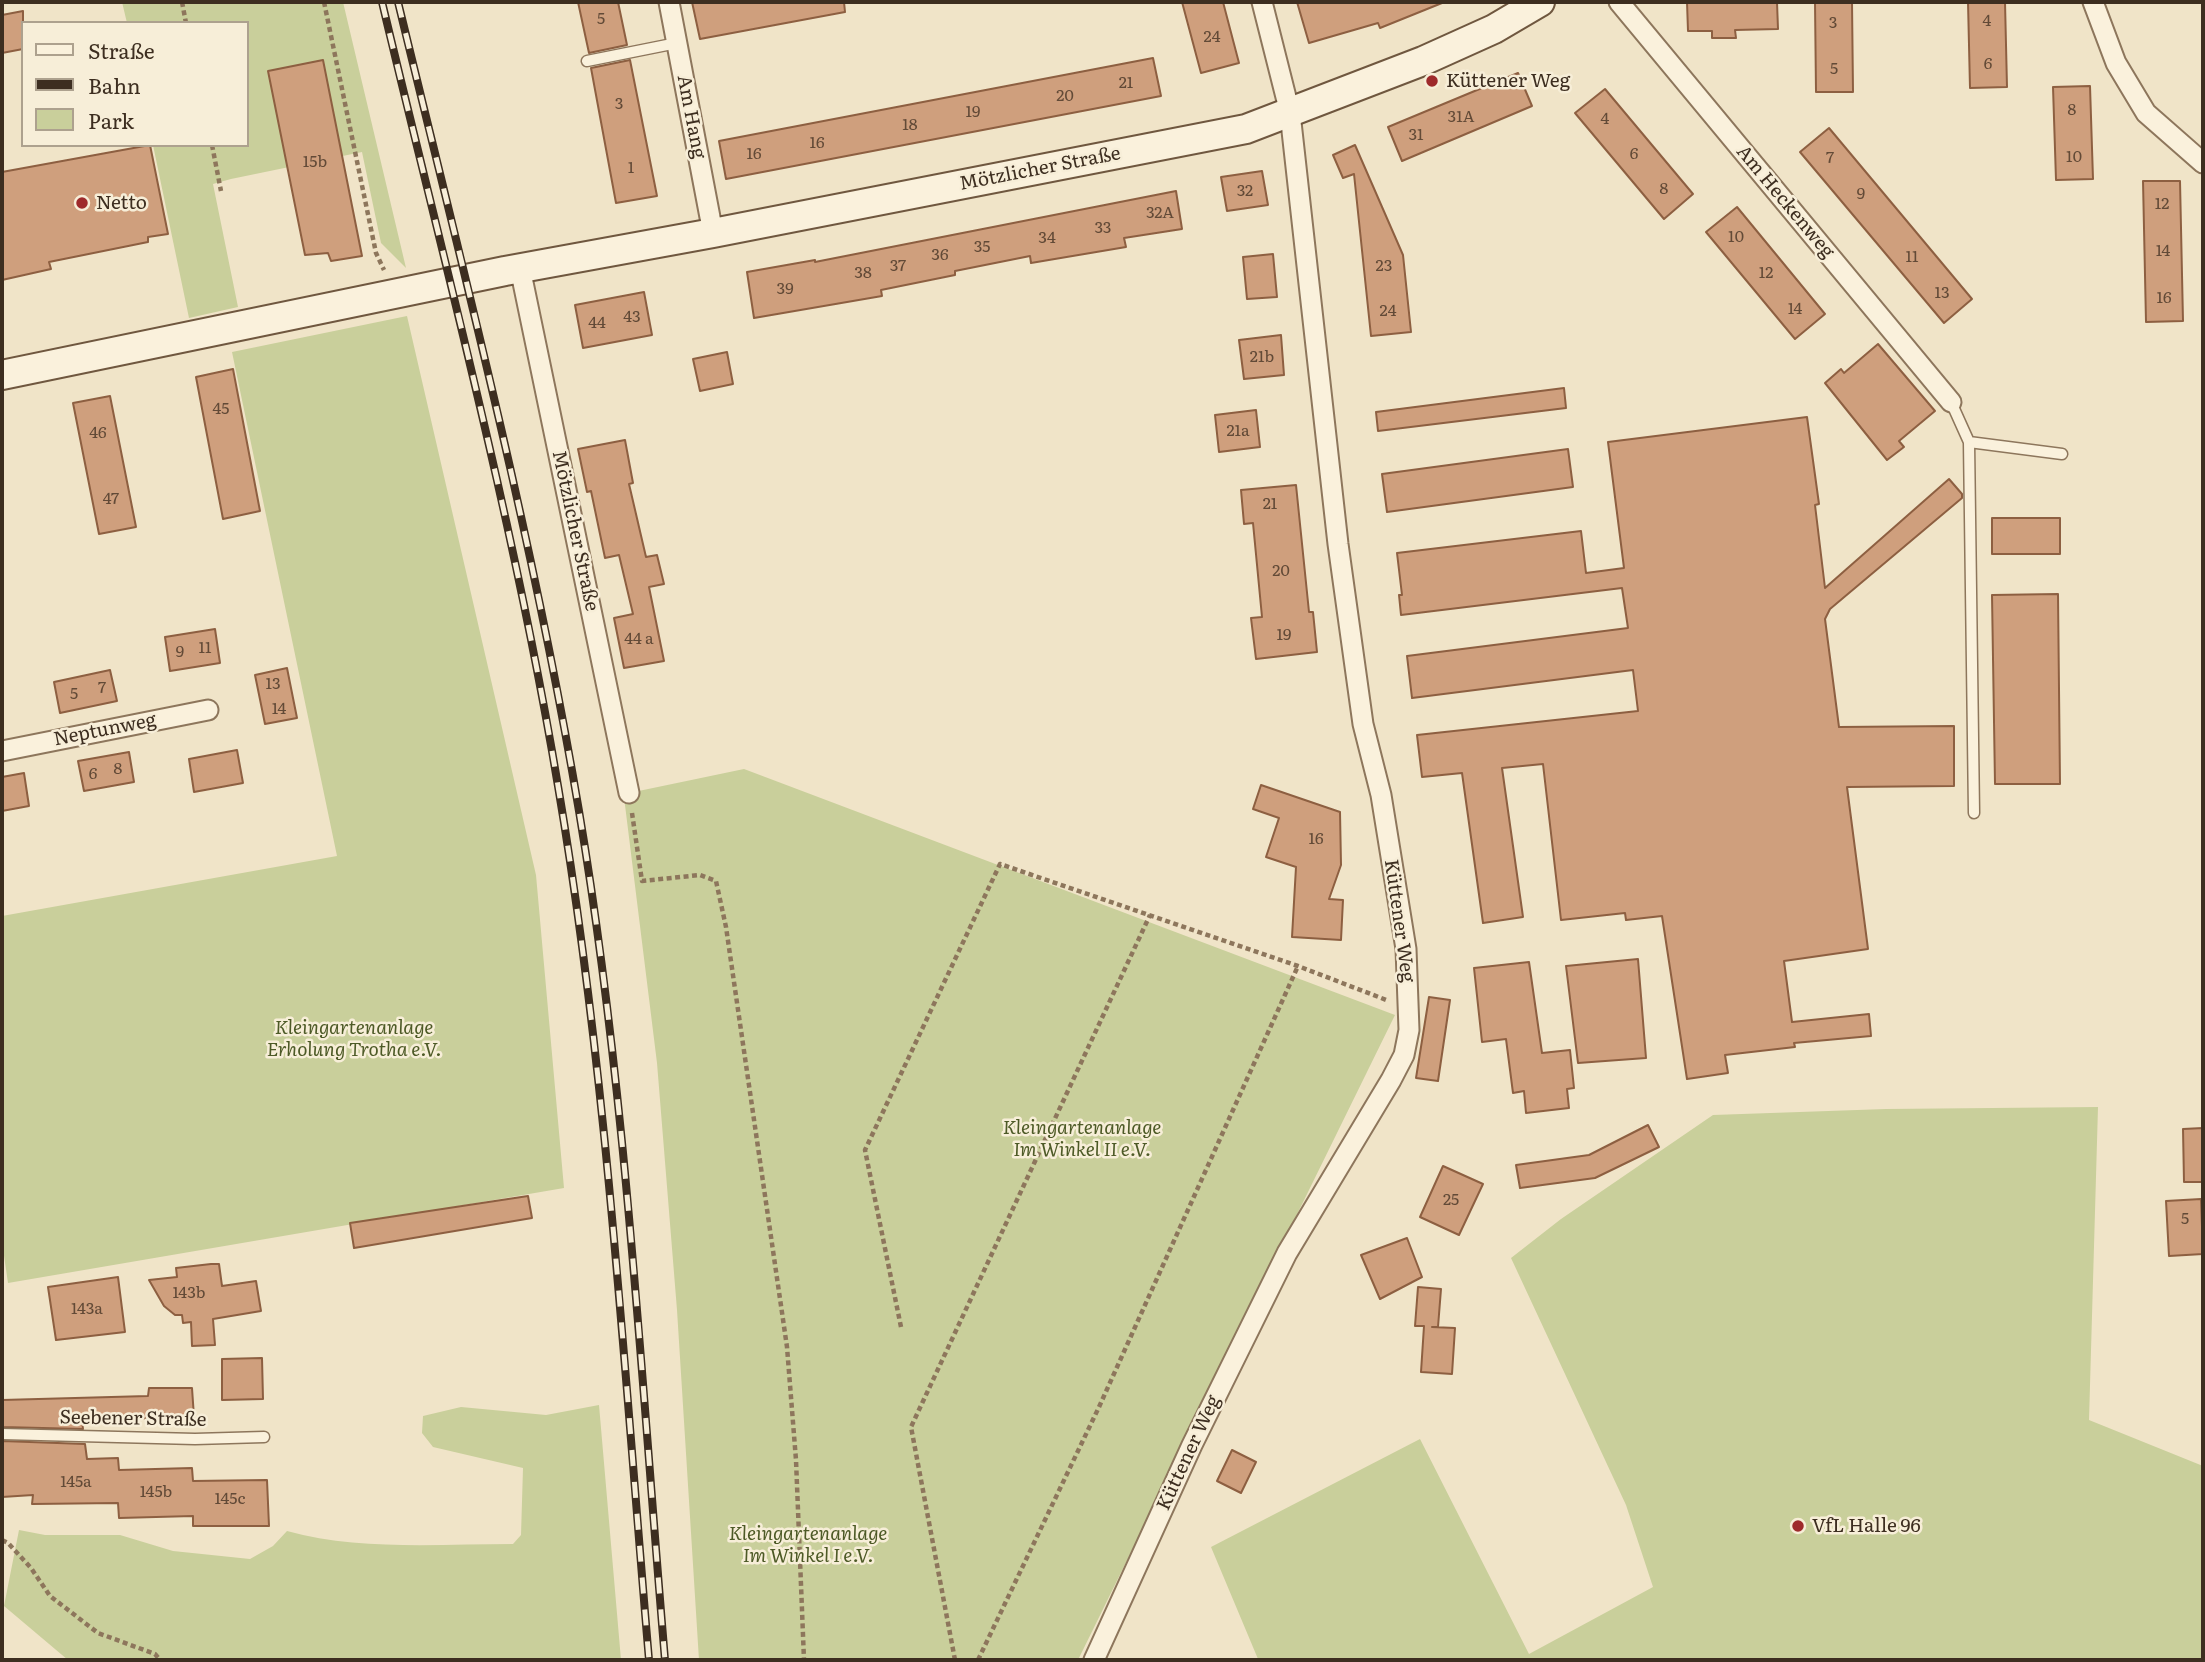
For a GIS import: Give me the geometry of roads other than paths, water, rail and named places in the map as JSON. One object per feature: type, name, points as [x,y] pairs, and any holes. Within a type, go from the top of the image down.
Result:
[{"type":"street","name":"Am Hang","points":[[669,2],[713,233]]},
{"type":"street","points":[[1262,2],[1290,113]]},
{"type":"street","name":"Mötzlicher Straße","points":[[2,376],[520,268],[1246,129],[1423,61],[1494,29],[1539,2]]},
{"type":"street","name":"Am Heckenweg","points":[[1619,2],[1951,402]]},
{"type":"street","points":[[2093,2],[2116,63],[2146,113],[2203,163]]},
{"type":"street","name":"Küttener Weg","points":[[1094,1660],[1192,1445],[1287,1253],[1404,1055],[1409,1030],[1406,949],[1381,795],[1363,724],[1338,544],[1290,113]]},
{"type":"street","name":"Mötzlicher Straße","points":[[520,268],[629,793]]},
{"type":"street","name":"Neptunweg","points":[[2,751],[208,710]]},
{"type":"lane","points":[[587,61],[677,43]]},
{"type":"lane","points":[[1951,402],[1969,442],[1974,813]]},
{"type":"lane","points":[[1969,442],[2062,454]]},
{"type":"lane","name":"Seebener Straße","points":[[2,1434],[264,1437]]},
{"type":"railway","points":[[382,2],[499,490],[521,589],[558,786],[575,895],[602,1113],[649,1660]]},
{"type":"railway","points":[[398,2],[519,506],[579,811],[621,1128],[665,1660]]},
{"type":"place","name":"Küttener Weg","points":[[1432,81]]},
{"type":"place","name":"Netto","points":[[82,203]]},
{"type":"place","name":"VfL Halle 96","points":[[1798,1526]]},
{"type":"park label","name":"Kleingartenanlage Erholung Trotha e.V.","points":[[354,1039]]},
{"type":"park label","name":"Kleingartenanlage Im Winkel II e.V.","points":[[1082,1139]]},
{"type":"park label","name":"Kleingartenanlage Im Winkel I e.V.","points":[[808,1545]]}]
